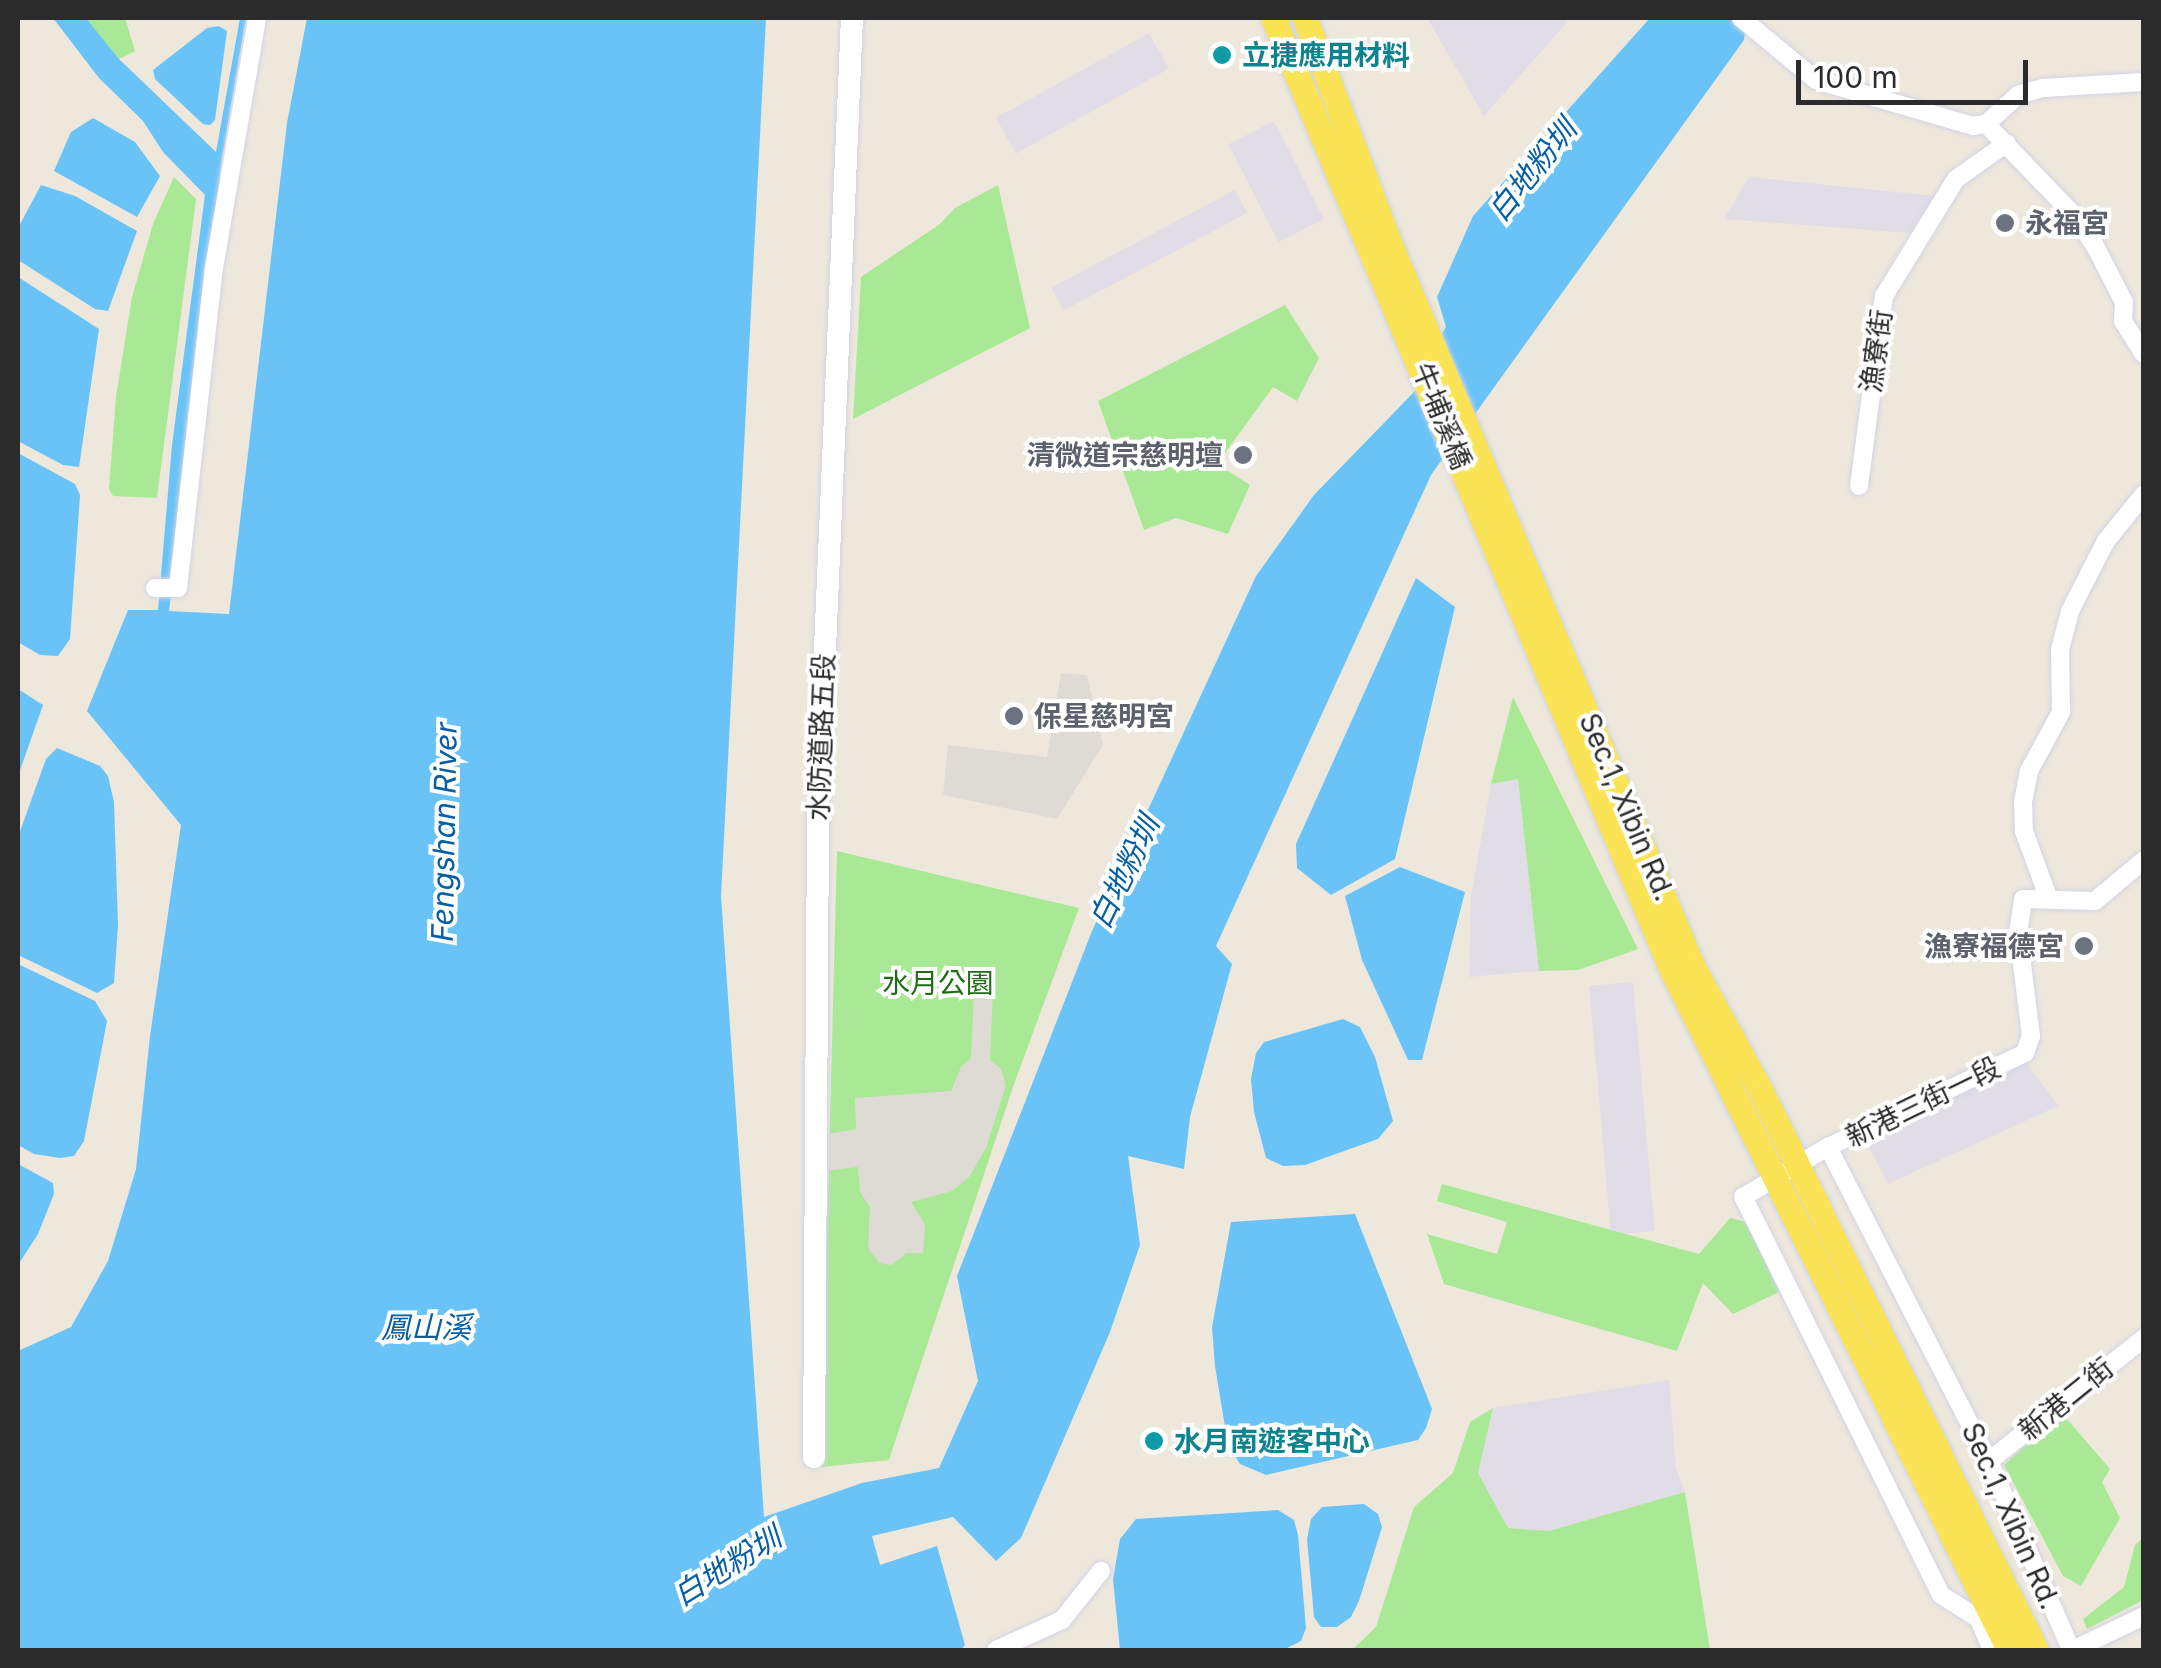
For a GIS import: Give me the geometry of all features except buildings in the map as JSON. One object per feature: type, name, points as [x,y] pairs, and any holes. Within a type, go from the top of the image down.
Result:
[{"type":"main road","points":[[1273,18],[1424,345]]},
{"type":"main road","points":[[1305,18],[1424,345]]},
{"type":"main road","name":"牛埔溪橋","points":[[1424,345],[1474,441]]},
{"type":"main road","name":"牛埔溪橋","points":[[1424,345],[1469,482]]},
{"type":"main road","name":"Sec.1, Xibin Rd.","points":[[1474,441],[1692,965],[1787,1171],[1984,1574]]},
{"type":"main road","name":"Sec.1, Xibin Rd.","points":[[1469,482],[1670,966],[1787,1171]]},
{"type":"main road","points":[[1984,1574],[2009,1650]]},
{"type":"main road","points":[[1984,1574],[2036,1650]]},
{"type":"street","points":[[155,588],[178,588],[214,268],[256,18]]},
{"type":"street","name":"水防道路五段","points":[[814,1456],[818,812],[852,18]]},
{"type":"street","points":[[1741,18],[1816,80],[1973,126],[1986,124],[2018,95],[2144,82]]},
{"type":"street","points":[[1986,124],[2072,213],[2094,244],[2124,302],[2123,321],[2144,354]]},
{"type":"street","name":"漁寮街","points":[[1859,486],[1873,350],[1884,296],[1956,180],[2007,143]]},
{"type":"street","points":[[2144,494],[2106,541],[2070,610],[2060,650],[2061,712],[2029,770],[2023,802],[2024,831],[2048,897],[2095,900],[2144,860]]},
{"type":"street","name":"新港三街一段","points":[[1828,1147],[2025,1053],[2031,1036],[2018,915],[2023,899],[2048,897]]},
{"type":"street","points":[[1828,1147],[1742,1197],[1940,1595],[1979,1619],[1992,1650]]},
{"type":"street","name":"Sec.1, Xibin Rd.","points":[[1828,1147],[1989,1460],[2072,1650]]},
{"type":"street","name":"新港二街","points":[[1989,1460],[2144,1338]]},
{"type":"street","points":[[996,1650],[1062,1620],[1101,1571]]},
{"type":"street","points":[[2072,1650],[2144,1616]]},
{"type":"shaded area","points":[[1427,18],[1571,18],[1484,116]]},
{"type":"shaded area","points":[[1149,33],[1169,69],[1016,154],[996,118]]},
{"type":"shaded area","points":[[1274,121],[1324,219],[1278,242],[1229,144]]},
{"type":"shaded area","points":[[1749,177],[1935,196],[1909,233],[1724,219]]},
{"type":"shaded area","points":[[1235,190],[1247,213],[1064,311],[1051,288]]},
{"type":"shaded area","points":[[1061,673],[1087,675],[1103,745],[1057,819],[943,795],[948,745],[1047,757]]},
{"type":"shaded area","points":[[1518,778],[1539,971],[1469,977],[1471,896],[1491,784]]},
{"type":"shaded area","points":[[975,969],[994,970],[990,1060],[1001,1069],[1006,1085],[986,1148],[969,1177],[952,1191],[911,1202],[925,1225],[923,1253],[906,1253],[892,1265],[879,1263],[868,1248],[870,1207],[860,1192],[858,1167],[816,1172],[816,1136],[856,1129],[855,1098],[951,1091],[961,1067],[971,1059]]},
{"type":"shaded area","points":[[1633,982],[1655,1231],[1611,1235],[1589,986]]},
{"type":"shaded area","points":[[2024,1059],[2058,1106],[1888,1184],[1864,1138]]},
{"type":"shaded area","points":[[1669,1380],[1676,1468],[1685,1492],[1549,1531],[1508,1528],[1478,1473],[1493,1408]]},
{"type":"green space","points":[[86,18],[125,18],[135,51],[119,59]]},
{"type":"green space","points":[[174,177],[196,199],[157,498],[113,496],[109,489],[116,397],[132,297],[153,224]]},
{"type":"green space","points":[[998,185],[1030,328],[853,419],[861,277],[940,224],[955,208]]},
{"type":"green space","points":[[1285,305],[1319,358],[1297,401],[1273,387],[1217,464],[1250,485],[1228,534],[1176,518],[1144,530],[1098,401]]},
{"type":"green space","points":[[1513,697],[1638,949],[1578,970],[1539,971],[1518,779],[1491,784]]},
{"type":"green space","name":"水月公園","points":[[837,851],[1079,908],[1013,1087],[889,1460],[821,1467]]},
{"type":"green space","points":[[1442,1184],[1699,1254],[1730,1218],[1747,1222],[1779,1292],[1733,1314],[1703,1283],[1677,1351],[1444,1284],[1427,1234],[1497,1254],[1507,1222],[1437,1201]]},
{"type":"green space","points":[[1493,1408],[1478,1473],[1508,1528],[1549,1531],[1685,1492],[1710,1650],[1352,1650],[1376,1627],[1414,1507],[1453,1473],[1470,1422]]},
{"type":"green space","points":[[2061,1412],[2110,1469],[2102,1482],[2120,1518],[2081,1586],[2063,1576],[2004,1465]]},
{"type":"green space","points":[[2143,1538],[2143,1600],[2087,1629],[2083,1619],[2124,1587],[2135,1545]]},
{"type":"water","name":"鳳山溪","points":[[53,18],[86,18],[119,59],[216,152],[240,18],[246,18],[222,158],[169,611],[229,614],[287,123],[307,18],[766,18],[721,896],[764,1517],[862,1483],[939,1468],[978,1381],[957,1276],[1092,931],[1256,576],[1314,495],[1416,390],[1417,370],[1446,327],[1437,297],[1473,216],[1650,18],[1747,18],[1744,40],[1431,475],[1216,946],[1232,964],[1190,1117],[1184,1169],[1128,1156],[1140,1245],[1110,1332],[1021,1538],[996,1561],[953,1517],[872,1536],[880,1565],[937,1546],[965,1645],[961,1650],[18,1650],[18,1351],[71,1327],[108,1261],[136,1169],[150,1036],[181,825],[87,711],[128,610],[158,610],[172,445],[205,195],[163,152],[143,121],[99,78]]},
{"type":"water","points":[[219,26],[227,31],[215,120],[210,125],[203,124],[155,79],[153,70],[207,28]]},
{"type":"water","points":[[93,118],[135,142],[160,176],[137,217],[54,171],[71,132]]},
{"type":"water","points":[[41,185],[75,196],[137,231],[108,311],[95,309],[18,260],[18,228]]},
{"type":"water","points":[[18,277],[99,329],[79,467],[63,465],[18,441]]},
{"type":"water","points":[[18,453],[75,484],[80,495],[70,639],[58,656],[40,655],[18,642]]},
{"type":"water","points":[[1416,578],[1455,607],[1395,859],[1331,895],[1297,868],[1296,844]]},
{"type":"water","points":[[18,689],[43,705],[18,776]]},
{"type":"water","points":[[57,748],[100,766],[108,776],[114,802],[118,925],[114,983],[97,993],[18,955],[18,837],[46,759]]},
{"type":"water","points":[[1400,867],[1465,892],[1422,1060],[1408,1060],[1362,960],[1345,896]]},
{"type":"water","points":[[18,964],[95,1001],[107,1021],[84,1141],[74,1156],[34,1154],[18,1145]]},
{"type":"water","points":[[1343,1019],[1360,1027],[1375,1057],[1393,1121],[1378,1139],[1305,1165],[1283,1166],[1266,1158],[1254,1112],[1251,1079],[1256,1053],[1264,1042]]},
{"type":"water","points":[[18,1164],[53,1183],[54,1194],[38,1234],[18,1265]]},
{"type":"water","points":[[1355,1214],[1432,1409],[1426,1428],[1418,1440],[1266,1475],[1240,1464],[1228,1445],[1215,1366],[1212,1327],[1231,1222]]},
{"type":"water","points":[[1364,1504],[1378,1514],[1382,1527],[1359,1601],[1351,1617],[1337,1627],[1321,1627],[1314,1617],[1307,1539],[1311,1519],[1322,1507]]},
{"type":"water","points":[[1278,1510],[1294,1520],[1298,1535],[1306,1628],[1301,1641],[1283,1650],[1120,1650],[1113,1579],[1120,1539],[1136,1519]]},
{"type":"place","name":"立捷應用材料","points":[[1222,55]]},
{"type":"place","name":"永福宮","points":[[2005,223]]},
{"type":"place","name":"清微道宗慈明壇","points":[[1243,455]]},
{"type":"place","name":"保星慈明宮","points":[[1014,716]]},
{"type":"place","name":"漁寮福德宮","points":[[2084,946]]},
{"type":"place","name":"水月南遊客中心","points":[[1154,1441]]},
{"type":"water label","name":"白地粉圳","points":[[1532,170]]},
{"type":"water label","name":"Fengshan River","points":[[444,832]]},
{"type":"water label","name":"白地粉圳","points":[[1124,872]]},
{"type":"water label","name":"白地粉圳","points":[[727,1566]]}]
